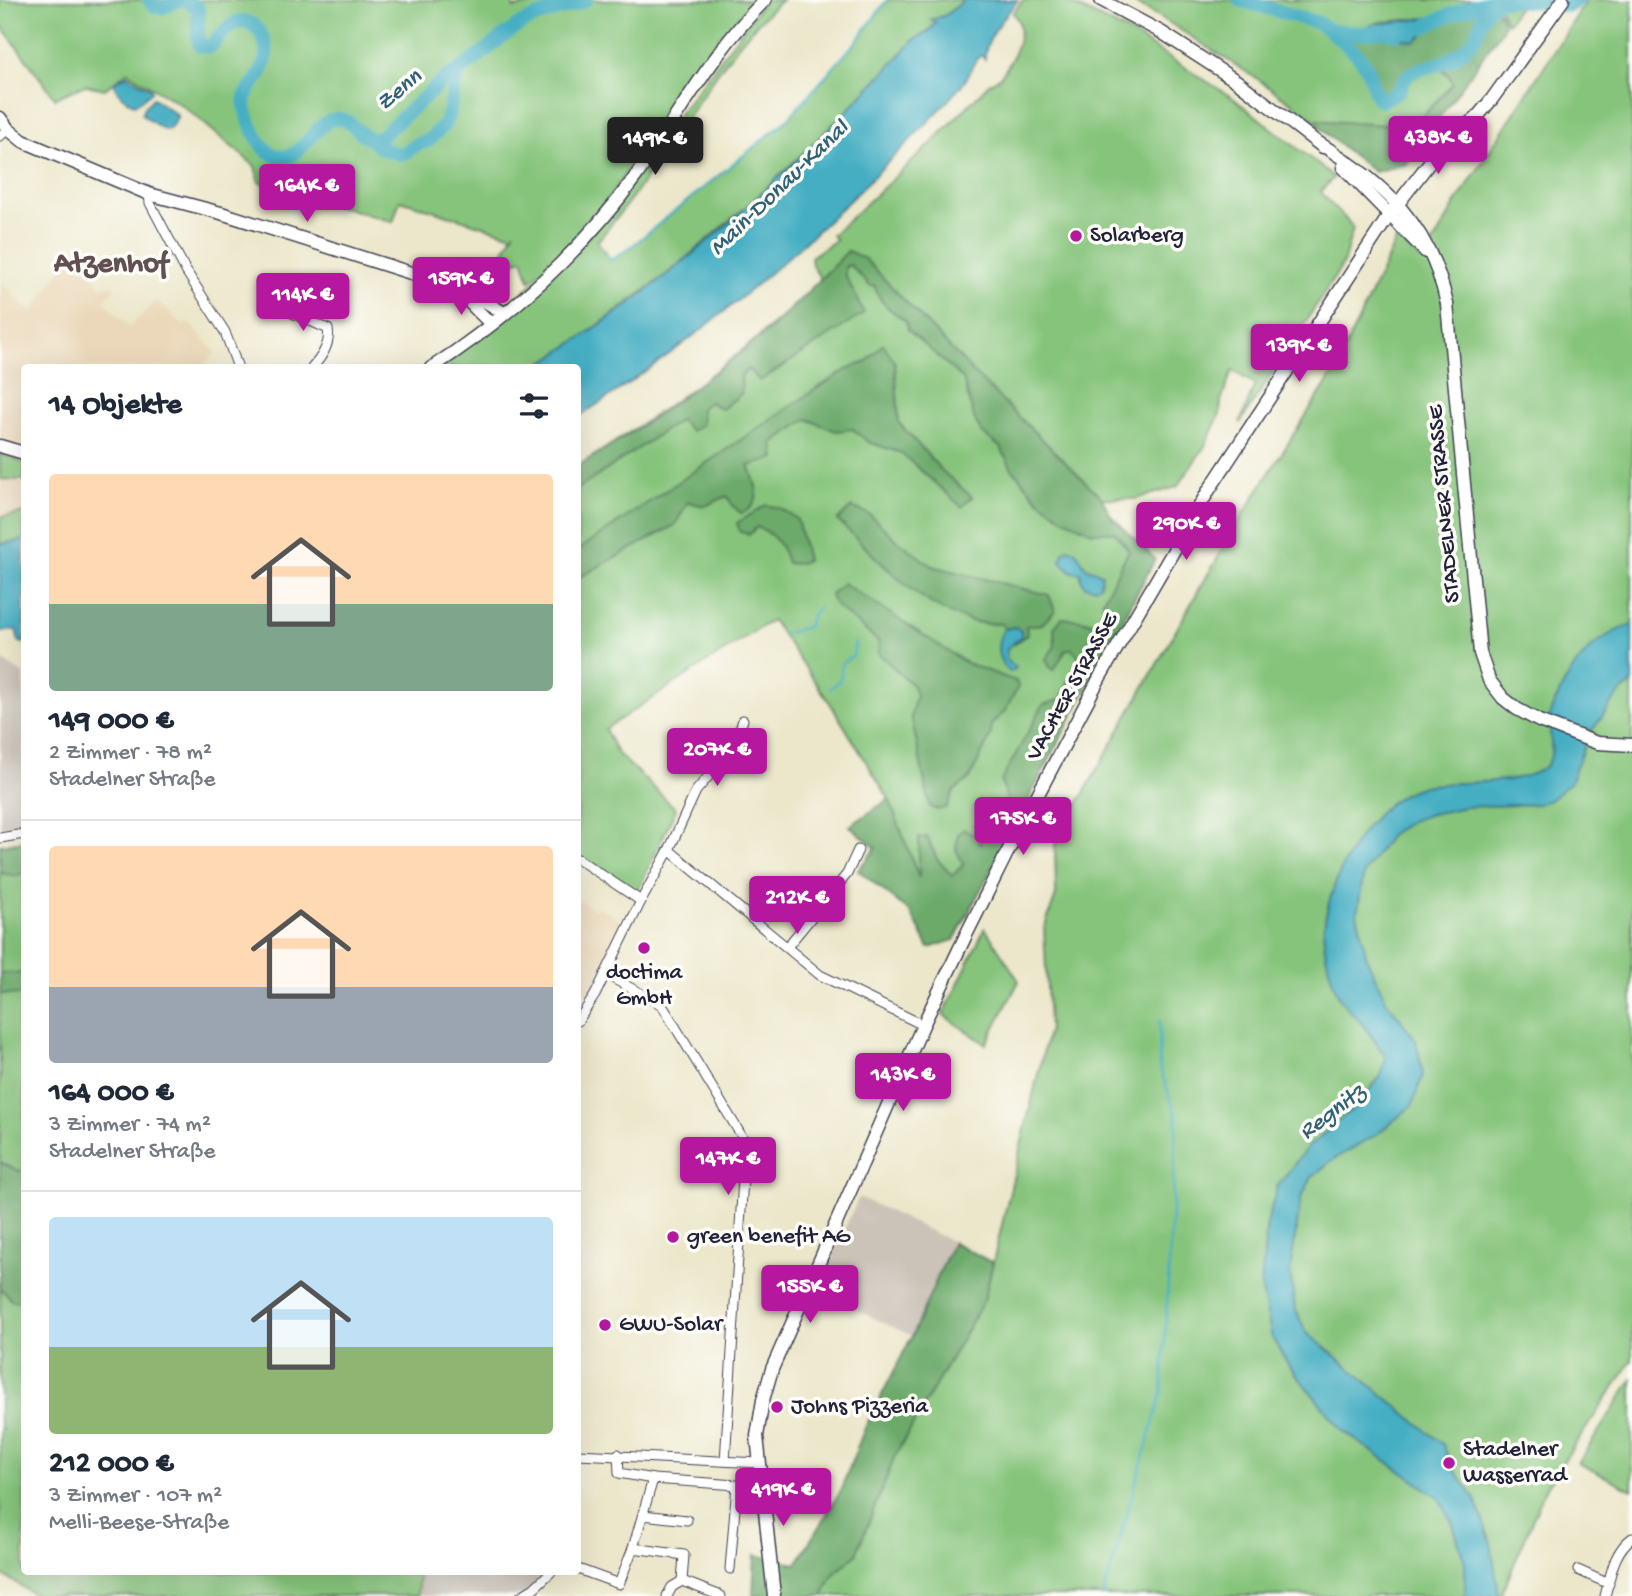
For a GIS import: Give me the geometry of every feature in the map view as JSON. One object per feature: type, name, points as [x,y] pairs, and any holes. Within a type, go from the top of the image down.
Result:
[{"type":"street","points":[[436,364],[491,324],[581,244],[612,208],[718,54],[765,0]]},
{"type":"street","name":"STADELNER STRASSE","points":[[1101,0],[1160,32],[1238,82],[1354,166],[1398,203],[1425,240],[1443,283],[1447,303],[1480,653],[1489,680],[1503,698],[1539,721],[1597,743],[1632,745]]},
{"type":"street","name":"VACHER STRASSE","points":[[774,1596],[757,1436],[772,1369],[923,1025],[1009,849],[1094,688],[1209,489],[1390,214],[1443,145],[1477,117],[1492,99],[1563,0]]},
{"type":"street","points":[[3,128],[23,141],[149,194],[221,213],[468,291],[504,313]]},
{"type":"street","name":"STADELNER STRASSE","points":[[1319,143],[1433,260]]},
{"type":"street","points":[[149,194],[149,204],[186,271],[225,332],[237,364]]},
{"type":"street","points":[[453,287],[491,324]]},
{"type":"street","points":[[286,306],[290,312],[328,329],[325,351],[315,364]]},
{"type":"street","points":[[0,446],[21,452]]},
{"type":"street","points":[[581,1016],[595,995],[669,850],[695,791],[735,745],[743,720]]},
{"type":"street","points":[[0,838],[21,834]]},
{"type":"street","points":[[669,850],[820,975],[923,1025]]},
{"type":"street","points":[[788,947],[847,874],[858,850]]},
{"type":"street","points":[[581,861],[641,901]]},
{"type":"street","points":[[605,974],[662,1005],[744,1140],[739,1269],[726,1461]]},
{"type":"street","points":[[581,1454],[759,1463]]},
{"type":"street","points":[[618,1454],[619,1473],[653,1479],[737,1485],[730,1569]]},
{"type":"street","points":[[581,1570],[619,1584],[633,1548],[653,1479]]},
{"type":"street","points":[[643,1515],[687,1520]]},
{"type":"street","points":[[1605,1596],[1616,1555],[1632,1538]]},
{"type":"street","points":[[633,1548],[684,1555],[682,1581]]},
{"type":"street","points":[[1578,1570],[1609,1584]]},
{"type":"street","points":[[521,1596],[548,1575]]},
{"type":"street","points":[[667,1596],[672,1587],[682,1581]]},
{"type":"street","points":[[682,1581],[721,1596]]},
{"type":"shaded area","points":[[74,251],[101,287],[112,285],[114,290],[103,301],[130,327],[156,300],[184,326],[188,322],[216,352],[204,364],[21,364],[21,452],[0,446],[0,282],[32,313]]},
{"type":"shaded area","points":[[0,479],[21,480],[21,514],[0,517]]},
{"type":"shaded area","points":[[0,653],[3,660],[21,672],[21,824],[0,827]]},
{"type":"shaded area","points":[[581,901],[594,910],[599,906],[624,923],[587,995],[581,990]]},
{"type":"shaded area","points":[[859,1197],[953,1242],[912,1336],[816,1291]]},
{"type":"shaded area","points":[[419,1575],[547,1575],[521,1596],[417,1596]]},
{"type":"green space","points":[[0,0],[511,0],[514,8],[552,0],[754,0],[711,47],[609,198],[565,250],[530,281],[523,259],[495,267],[515,231],[512,235],[400,200],[393,222],[259,182],[255,166],[183,106],[127,72],[105,89],[85,85],[55,98],[0,24]]},
{"type":"green space","points":[[765,0],[782,0],[753,28],[728,59],[641,185],[597,242],[611,260],[627,250],[787,120],[856,42],[887,0],[964,0],[946,15],[932,21],[936,23],[927,33],[916,38],[844,114],[754,200],[667,274],[569,347],[540,364],[436,364],[581,244]]},
{"type":"green space","points":[[1023,0],[1063,0],[1129,32],[1233,98],[1334,177],[1321,191],[1353,228],[1343,264],[1240,423],[1255,384],[1232,371],[1221,401],[1220,414],[1205,446],[1177,487],[1136,499],[1101,498],[1111,516],[1155,559],[954,940],[920,881],[889,799],[830,703],[772,620],[605,729],[617,753],[676,809],[635,897],[581,861],[581,464],[642,424],[735,356],[821,280],[812,265],[811,257],[836,240],[832,235],[1003,73],[1019,38],[1019,23],[1013,13]]},
{"type":"green space","points":[[1129,0],[1524,0],[1507,23],[1500,9],[1483,5],[1439,17],[1380,22],[1339,35],[1338,39],[1366,66],[1373,89],[1393,96],[1412,72],[1425,66],[1438,67],[1453,83],[1420,119],[1383,125],[1315,120],[1259,80]]},
{"type":"green space","points":[[1587,0],[1632,0],[1632,1361],[1546,1487],[1501,1596],[823,1596],[832,1576],[856,1554],[895,1456],[984,1300],[1049,1028],[1044,929],[1056,895],[1055,844],[1204,581],[1334,372],[1397,238],[1419,258],[1434,242],[1456,203]]},
{"type":"green space","points":[[1483,5],[1499,12],[1504,22],[1502,30],[1406,164],[1374,172],[1318,125],[1315,120],[1383,125],[1420,119],[1453,83],[1440,67],[1422,66],[1408,76],[1400,90],[1381,101],[1362,60],[1330,30],[1340,35],[1382,35],[1415,41],[1435,25]]},
{"type":"green space","points":[[848,251],[865,259],[976,375],[1101,497],[1111,516],[1155,559],[954,940],[929,948],[911,913],[858,870],[876,848],[850,826],[889,799],[919,878],[919,838],[927,837],[937,859],[952,876],[964,864],[956,850],[958,834],[964,829],[974,835],[980,844],[997,820],[1007,799],[1001,781],[1043,705],[1061,699],[1074,670],[1082,660],[1072,649],[1066,649],[1054,670],[1050,668],[1046,659],[1055,646],[1054,628],[1062,618],[1094,624],[1103,610],[1103,600],[1129,550],[1114,532],[1092,532],[1062,518],[1038,499],[1012,469],[1001,448],[981,432],[974,418],[963,379],[908,330],[906,321],[883,302],[875,286],[870,286],[850,265],[845,267],[845,275],[864,313],[760,381],[748,369],[741,376],[742,393],[722,409],[709,402],[701,408],[702,424],[691,431],[680,420],[581,487],[581,464],[649,421],[743,351],[784,316]]},
{"type":"green space","points":[[883,344],[895,362],[899,423],[942,471],[972,497],[962,507],[901,453],[868,442],[853,429],[836,431],[807,419],[773,443],[775,458],[749,466],[757,493],[749,509],[741,513],[727,496],[705,506],[688,502],[675,525],[581,576],[581,548],[816,389],[853,366],[865,363]]},
{"type":"green space","points":[[0,454],[21,461],[21,480],[0,479]]},
{"type":"green space","points":[[766,505],[779,508],[797,519],[807,560],[797,564],[787,563],[776,541],[763,529],[757,527],[750,534],[740,532],[737,523]]},
{"type":"green space","points":[[852,507],[869,514],[898,541],[932,566],[1049,595],[1055,611],[1042,624],[1026,626],[1027,634],[1015,644],[1016,627],[1004,629],[1002,624],[975,622],[935,606],[900,580],[837,520]]},
{"type":"green space","points":[[21,514],[21,540],[0,544],[0,517]]},
{"type":"green space","points":[[843,583],[968,664],[1016,681],[1018,687],[1005,711],[991,725],[991,735],[970,778],[954,791],[946,808],[937,810],[930,807],[911,716],[916,695],[913,686],[878,653],[879,642],[835,605],[831,595]]},
{"type":"green space","points":[[21,842],[21,1575],[419,1575],[417,1596],[37,1596],[0,1573],[0,845]]},
{"type":"green space","points":[[21,842],[21,874],[17,876],[0,873],[0,845]]},
{"type":"green space","points":[[985,928],[1019,981],[986,1044],[943,1015]]},
{"type":"green space","points":[[0,973],[21,973],[21,995],[0,994]]},
{"type":"green space","points":[[0,1162],[21,1171],[21,1300],[13,1301],[0,1288]]},
{"type":"green space","points":[[953,1242],[993,1263],[984,1300],[895,1456],[856,1554],[832,1576],[823,1596],[753,1596],[755,1555],[796,1564],[839,1494],[865,1428],[912,1336]]},
{"type":"green space","points":[[1632,1380],[1632,1490],[1578,1463]]},
{"type":"water","name":"Main-Donau-Kanal","points":[[964,0],[1018,0],[992,35],[985,59],[981,55],[978,58],[964,82],[946,103],[851,199],[740,299],[661,360],[581,415],[581,364],[540,364],[639,296],[737,216],[829,129],[916,38],[927,33],[936,23],[931,20],[946,15]]},
{"type":"water","points":[[1435,17],[1435,25],[1415,41],[1382,35],[1376,27],[1378,24]]},
{"type":"water","points":[[127,75],[151,89],[151,92],[136,104],[122,96],[114,82]]},
{"type":"water","points":[[153,98],[177,115],[169,129],[164,130],[142,115],[143,109]]},
{"type":"water","points":[[21,540],[21,642],[16,630],[0,632],[0,544]]},
{"type":"water","points":[[1068,548],[1076,551],[1086,567],[1102,574],[1100,585],[1095,588],[1085,586],[1081,573],[1072,572],[1061,561]]},
{"type":"water","points":[[1632,625],[1632,683],[1617,696],[1588,736],[1570,783],[1550,800],[1538,804],[1466,807],[1411,821],[1391,834],[1364,873],[1357,913],[1367,959],[1386,1000],[1416,1040],[1423,1075],[1412,1106],[1376,1135],[1332,1160],[1312,1177],[1301,1198],[1290,1271],[1295,1308],[1306,1332],[1443,1444],[1452,1467],[1475,1499],[1491,1543],[1499,1596],[1465,1596],[1465,1563],[1452,1522],[1438,1497],[1343,1431],[1289,1366],[1272,1338],[1261,1286],[1267,1224],[1277,1187],[1306,1149],[1356,1106],[1381,1076],[1386,1057],[1340,999],[1330,974],[1324,944],[1328,907],[1344,863],[1356,842],[1386,806],[1404,794],[1424,786],[1508,780],[1539,771],[1550,758],[1551,710],[1571,672],[1597,643]]},
{"type":"water","points":[[1016,627],[1021,631],[1021,636],[1007,649],[1006,659],[1016,668],[1010,672],[1002,663],[998,646],[1004,629]]},
{"type":"waterway","name":"Zenn","points":[[149,0],[155,7],[163,7],[179,0]]},
{"type":"waterway","name":"Zenn","points":[[186,0],[198,8],[200,46],[210,47],[227,29],[240,21],[247,22],[258,30],[265,44],[266,58],[262,70],[245,97],[247,116],[262,146],[271,153],[284,157],[299,149],[320,127],[336,119],[347,121],[365,136],[377,140],[447,77],[518,26],[586,0]]},
{"type":"waterway","points":[[606,254],[611,260],[627,250],[787,120],[856,42],[887,0]]},
{"type":"waterway","name":"Zenn","points":[[1240,0],[1319,23],[1362,60],[1381,101],[1400,90],[1407,76],[1413,72],[1449,60],[1467,47],[1475,38],[1484,15],[1498,0]]},
{"type":"waterway","name":"Zenn","points":[[1422,28],[1459,11],[1498,0],[1569,6],[1577,0]]},
{"type":"waterway","name":"Zenn","points":[[1330,30],[1359,33],[1384,31],[1397,34]]},
{"type":"waterway","name":"Zenn","points":[[370,139],[385,149],[403,154],[417,144],[428,141],[444,125],[449,114],[457,72]]},
{"type":"waterway","points":[[783,634],[807,627],[819,607]]},
{"type":"waterway","points":[[830,689],[840,680],[842,663],[853,656],[855,642]]},
{"type":"waterway","points":[[1103,1596],[1162,1393],[1177,1118],[1159,1065],[1160,1020]]},
{"type":"place","name":"Solarberg","points":[[1076,236]]},
{"type":"place","name":"doctima GmbH","points":[[644,948]]},
{"type":"place","name":"green benefit AG","points":[[673,1237]]},
{"type":"place","name":"GWU-Solar","points":[[605,1325]]},
{"type":"place","name":"Johns Pizzeria","points":[[777,1407]]},
{"type":"place","name":"Stadelner Wasserrad","points":[[1449,1463]]},
{"type":"district","name":"Atzenhof","points":[[111,265]]},
{"type":"water label","name":"Regnitz","points":[[1333,1113]]}]
